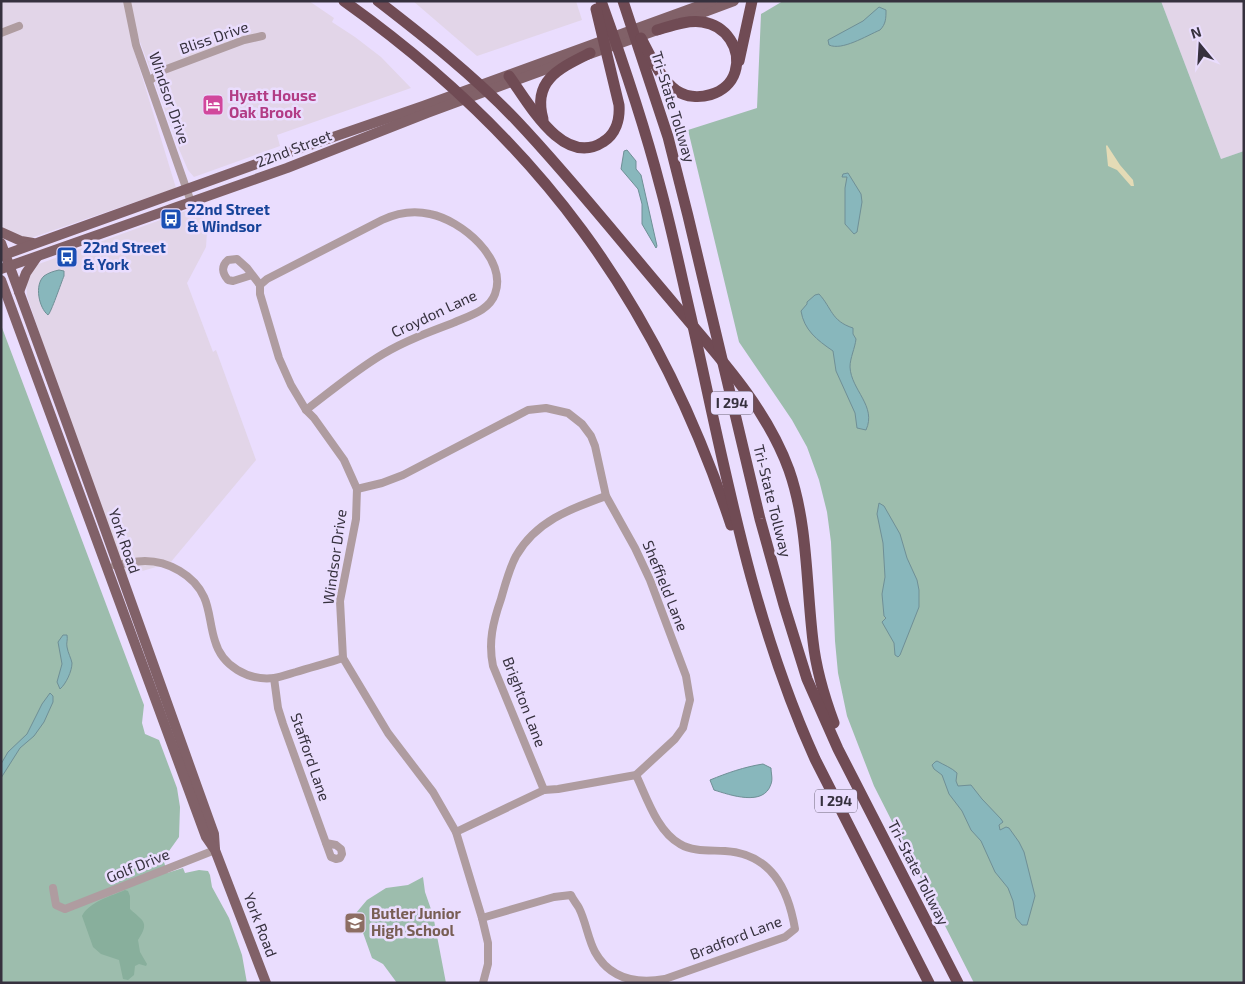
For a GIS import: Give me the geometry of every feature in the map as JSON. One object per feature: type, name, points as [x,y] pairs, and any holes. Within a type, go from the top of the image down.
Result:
[{"type":"highway","points":[[344,1],[421,60],[484,116],[550,188],[607,264],[648,332],[684,402],[727,514],[760,611]]},
{"type":"highway","points":[[378,1],[449,58],[516,120],[558,167],[736,379],[766,422],[788,468],[799,506],[818,674],[831,715],[862,796]]},
{"type":"highway","points":[[623,1],[664,78],[678,91],[697,97],[710,96],[728,83],[735,74],[752,1]]},
{"type":"highway","name":"Tri-State Tollway","points":[[623,1],[662,117],[679,178],[758,510],[807,679],[838,749],[958,983]]},
{"type":"highway","points":[[511,79],[545,126],[564,143],[582,148],[602,143],[615,130],[620,111],[596,2]]},
{"type":"highway","name":"I 294","points":[[596,2],[628,82],[660,186],[738,526],[760,611],[785,686],[815,759],[929,983]]},
{"type":"highway","points":[[656,26],[700,22],[711,24],[722,30],[730,39],[737,58],[735,74]]},
{"type":"highway","points":[[545,126],[540,100],[544,86],[559,70],[593,50]]},
{"type":"main road","points":[[656,26],[712,1]]},
{"type":"main road","points":[[656,26],[734,1]]},
{"type":"main road","name":"22nd Street","points":[[3,255],[293,151],[441,104],[656,26]]},
{"type":"main road","name":"22nd Street","points":[[6,268],[287,168],[441,104]]},
{"type":"main road","points":[[1,232],[20,241],[34,244]]},
{"type":"main road","name":"York Road","points":[[1,242],[6,268],[19,292],[62,407],[116,565],[214,834],[215,850]]},
{"type":"main road","points":[[19,292],[26,273],[38,256]]},
{"type":"main road","name":"York Road","points":[[1,280],[4,296],[206,837],[215,850],[266,983]]},
{"type":"street","name":"Windsor Drive","points":[[127,1],[135,41],[191,202]]},
{"type":"street","points":[[1,32],[19,26]]},
{"type":"street","name":"Bliss Drive","points":[[149,81],[164,70],[244,40],[262,36]]},
{"type":"street","name":"Croydon Lane","points":[[260,285],[267,279],[382,220],[394,215],[411,212],[435,215],[447,219],[465,231],[479,244],[493,261],[496,268],[498,278],[495,296],[484,308],[407,341],[383,354],[306,410]]},
{"type":"street","name":"Windsor Drive","points":[[252,275],[260,285],[260,294],[279,358],[291,385],[306,410],[314,418],[344,460],[357,489],[356,519],[340,601],[344,658],[388,733],[433,792],[456,832],[482,918],[488,951],[488,964],[483,983]]},
{"type":"street","name":"Sheffield Lane","points":[[357,489],[392,480],[523,412],[546,408],[568,413],[586,429],[595,446],[606,496],[636,548],[686,676],[690,691],[689,707],[683,729],[671,744],[636,774],[544,790],[456,832]]},
{"type":"street","name":"Brighton Lane","points":[[544,790],[493,666],[490,647],[491,632],[516,557],[531,536],[558,514],[606,496]]},
{"type":"street","points":[[106,566],[155,562],[180,571],[188,577],[197,585],[203,595],[215,642],[224,659],[241,673],[274,678],[344,658]]},
{"type":"street","name":"Stafford Lane","points":[[274,678],[282,720],[326,843]]},
{"type":"street","name":"Bradford Lane","points":[[482,918],[554,897],[570,895],[579,909],[595,952],[622,981],[653,981],[680,974],[784,937],[795,929],[793,917],[778,878],[767,867],[754,858],[733,852],[692,849],[681,845],[672,838],[659,822],[636,774]]},
{"type":"street","name":"Golf Drive","points":[[53,888],[56,905],[61,909],[70,908],[215,850]]},
{"type":"street","points":[[680,974],[683,983]]},
{"type":"shaded area","points":[[1,1],[125,1],[133,47],[176,188],[31,238],[11,235],[1,225]]},
{"type":"shaded area","points":[[130,1],[309,1],[334,18],[332,22],[381,57],[411,88],[277,135],[280,146],[194,177],[188,170],[179,149],[135,28]]},
{"type":"shaded area","points":[[413,1],[576,1],[582,20],[477,56]]},
{"type":"shaded area","points":[[783,1],[1161,1],[1221,159],[1244,151],[1244,983],[974,983],[874,786],[847,716],[838,673],[831,542],[827,512],[819,480],[807,447],[792,420],[739,342],[688,130],[757,108],[761,14]]},
{"type":"shaded area","points":[[1161,1],[1244,1],[1244,151],[1221,159]]},
{"type":"shaded area","points":[[879,7],[886,10],[885,23],[880,30],[847,44],[840,46],[829,45],[828,40],[863,21]]},
{"type":"shaded area","points":[[627,150],[636,161],[636,169],[641,175],[656,248],[642,224],[642,204],[638,189],[621,169],[624,151]]},
{"type":"shaded area","points":[[848,173],[861,194],[862,202],[857,232],[854,234],[845,224],[845,188],[847,177],[842,177],[843,174]]},
{"type":"shaded area","points":[[199,206],[207,232],[206,247],[187,283],[213,352],[216,350],[256,460],[170,563],[125,576],[63,404],[27,296],[26,279],[36,265]]},
{"type":"shaded area","points":[[59,270],[64,271],[64,276],[48,315],[40,302],[39,285],[44,276]]},
{"type":"shaded area","points":[[819,294],[840,322],[853,328],[853,334],[856,339],[850,367],[851,375],[868,413],[869,421],[866,430],[857,428],[855,413],[836,371],[833,351],[812,334],[805,324],[801,311],[807,302]]},
{"type":"shaded area","points":[[1,325],[144,705],[142,723],[145,734],[159,740],[177,788],[180,807],[179,837],[169,851],[162,854],[167,873],[183,868],[185,873],[199,870],[208,871],[212,887],[229,918],[242,955],[247,983],[1,983]]},
{"type":"shaded area","points":[[879,503],[884,506],[900,534],[919,590],[919,607],[898,657],[895,655],[894,643],[882,622],[886,618],[884,616],[882,594],[885,577],[883,543],[877,514]]},
{"type":"shaded area","points":[[63,635],[67,635],[67,647],[72,663],[68,677],[60,689],[57,682],[62,664],[58,642]]},
{"type":"shaded area","points":[[50,693],[53,696],[53,702],[44,722],[34,736],[20,748],[1,778],[1,764],[8,752],[27,734],[42,704]]},
{"type":"shaded area","points":[[937,761],[957,773],[956,781],[958,786],[971,785],[1003,822],[999,825],[1000,830],[1006,827],[1009,828],[1019,842],[1024,852],[1035,896],[1027,925],[1022,925],[1016,918],[1008,888],[995,872],[981,841],[971,830],[962,811],[949,794],[942,775],[934,769],[932,765]]},
{"type":"shaded area","points":[[763,764],[771,768],[772,780],[767,791],[761,795],[746,798],[714,790],[710,780],[736,770]]},
{"type":"shaded area","points":[[423,877],[425,892],[433,915],[446,983],[397,983],[383,964],[372,958],[356,913],[367,900],[386,888],[408,885]]},
{"type":"shaded area","points":[[125,890],[128,891],[130,896],[130,909],[144,925],[138,940],[140,952],[147,964],[146,966],[139,964],[135,966],[134,975],[128,980],[123,979],[119,960],[101,954],[93,947],[82,916],[95,903]]},
{"type":"sand","points":[[1107,145],[1133,180],[1134,186],[1131,186],[1117,170],[1108,166]]},
{"type":"place","name":"Hyatt House Oak Brook","points":[[213,105]]},
{"type":"place","name":"22nd Street & Windsor","points":[[171,219]]},
{"type":"place","name":"22nd Street & York","points":[[67,257]]},
{"type":"place","name":"Butler Junior High School","points":[[355,923]]}]
